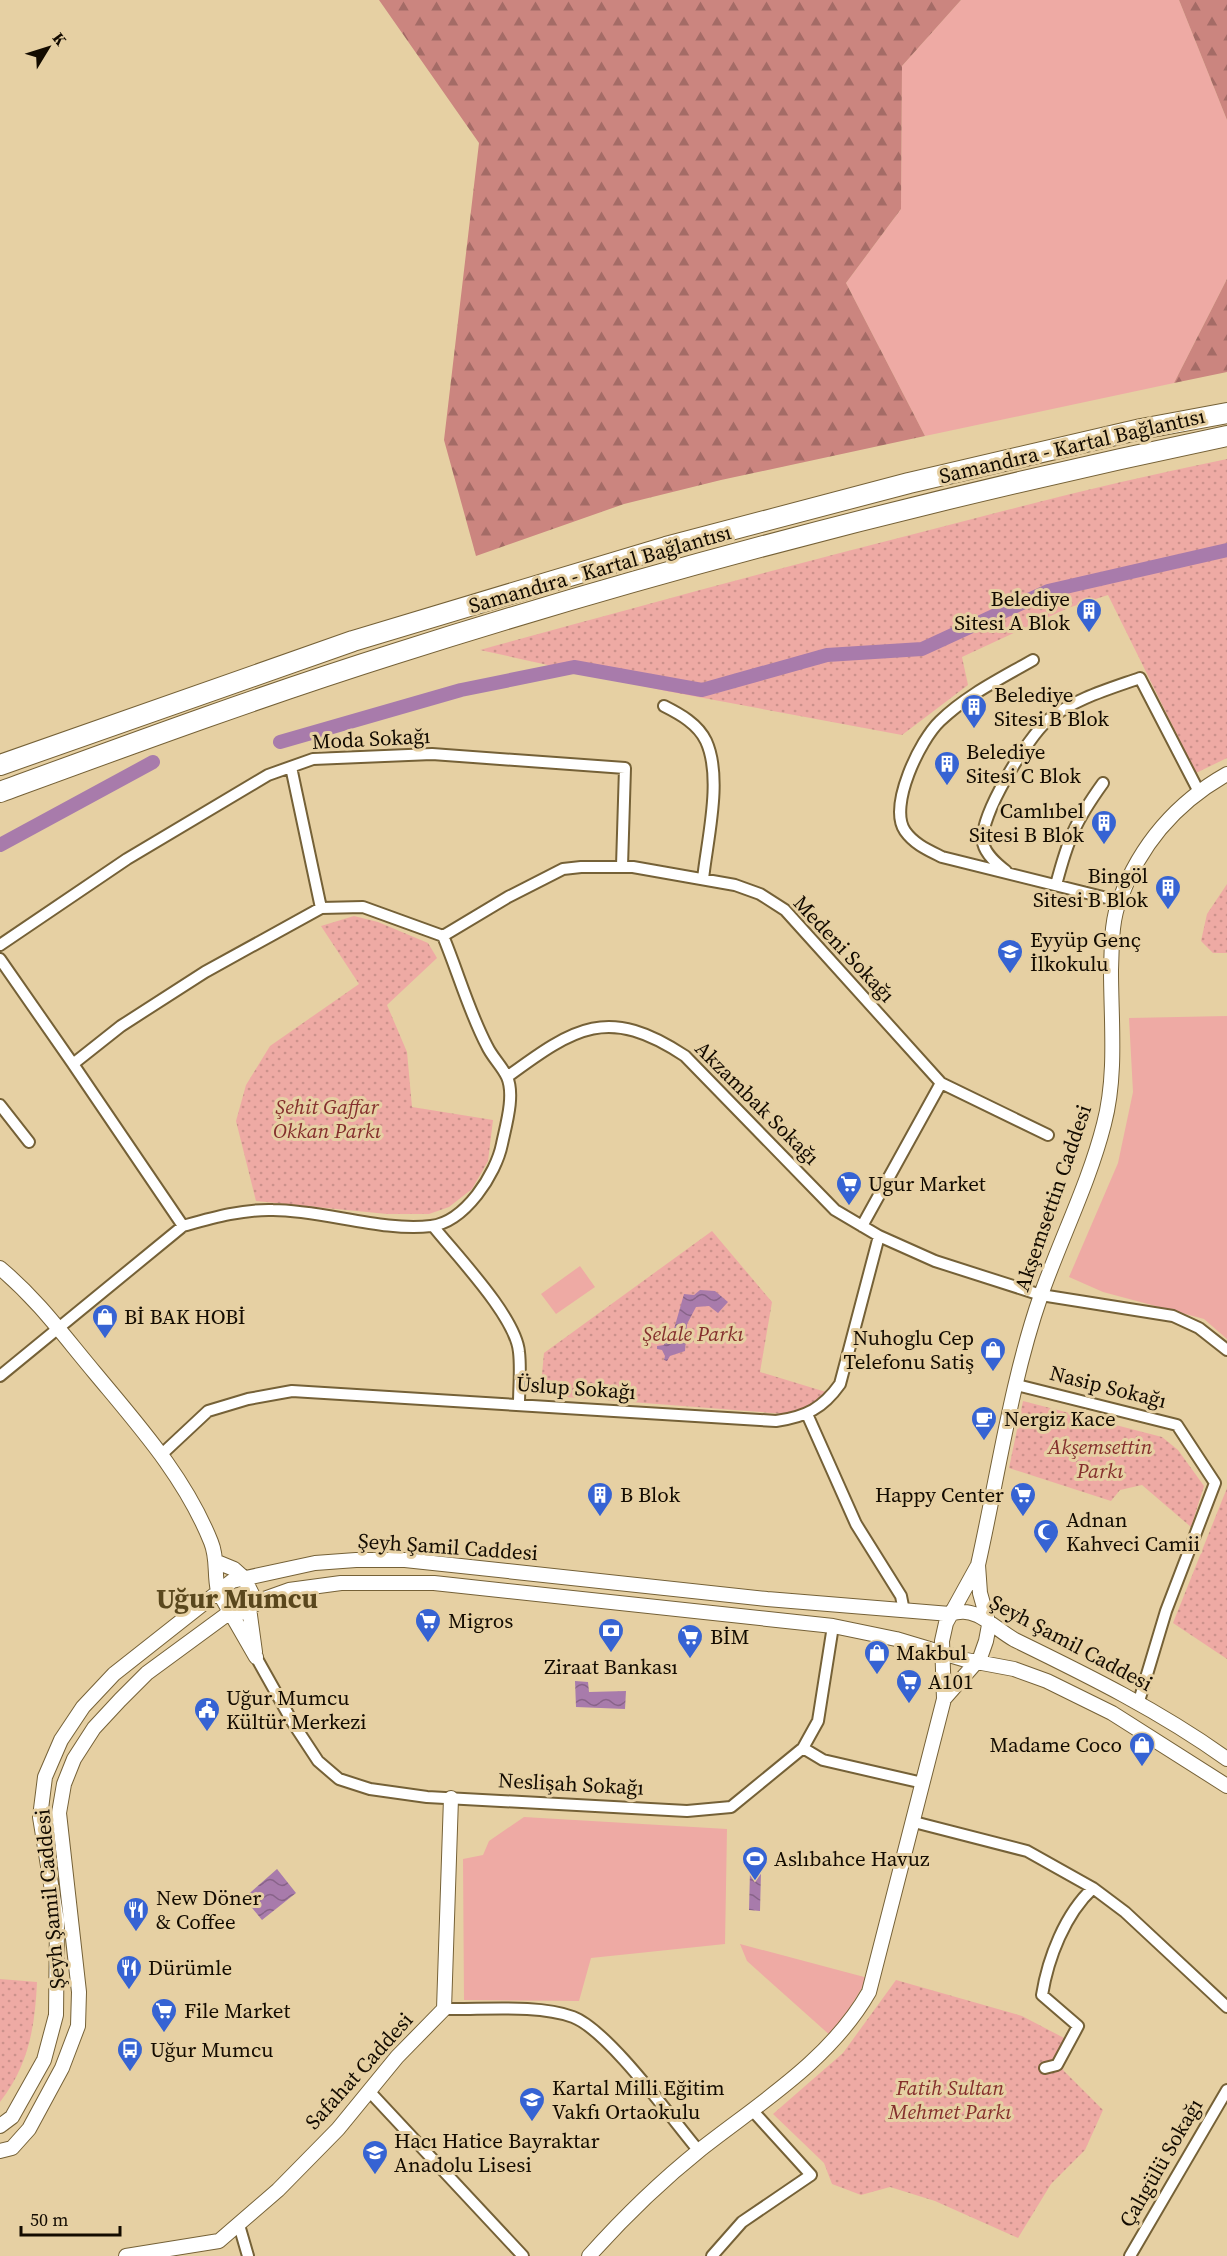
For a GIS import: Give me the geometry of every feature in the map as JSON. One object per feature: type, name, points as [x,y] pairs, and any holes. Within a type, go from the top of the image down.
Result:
[{"type":"highway","name":"Samandıra - Kartal Bağlantısı","points":[[0,765],[353,641],[666,548],[909,483],[1141,429],[1227,413]]},
{"type":"highway","name":"Samandıra - Kartal Bağlantısı","points":[[0,792],[183,725],[394,654],[649,578],[919,506],[1227,436]]},
{"type":"street","points":[[1033,660],[978,691],[938,723],[917,756],[902,794],[899,814],[904,830],[919,846],[942,857],[1119,901]]},
{"type":"street","points":[[1008,873],[992,860],[983,843],[985,822],[1030,740],[1049,720],[1088,697],[1140,678],[1198,790]]},
{"type":"street","points":[[664,706],[695,726],[706,742],[714,781],[703,879]]},
{"type":"street","name":"Moda Sokağı","points":[[0,945],[127,859],[268,775],[313,759],[432,754],[625,768],[622,866]]},
{"type":"street","points":[[291,767],[321,908]]},
{"type":"street","name":"Akşemsettin Caddesi","points":[[944,1699],[984,1648],[989,1624],[980,1593],[978,1565],[1017,1385],[1041,1295],[1104,1125],[1108,1107],[1112,1069],[1112,935],[1119,901],[1132,869],[1176,811],[1198,790],[1227,774]]},
{"type":"street","points":[[1056,885],[1067,842],[1077,819],[1103,783]]},
{"type":"street","name":"Medeni Sokağı","points":[[443,936],[508,897],[563,869],[622,866],[735,885],[760,894],[784,910],[941,1083]]},
{"type":"street","points":[[0,1376],[183,1226],[218,1216],[272,1210],[433,1226],[455,1216],[482,1190],[498,1161],[506,1127],[509,1095],[507,1077],[487,1047],[443,936],[363,907],[321,908],[206,972],[121,1026],[73,1064]]},
{"type":"street","points":[[0,959],[183,1226]]},
{"type":"street","name":"Akzambak Sokağı","points":[[507,1077],[560,1041],[582,1030],[604,1026],[623,1026],[656,1037],[685,1056],[835,1210],[879,1236],[935,1261],[1041,1295],[1173,1316],[1199,1328],[1227,1350]]},
{"type":"street","points":[[861,1226],[941,1083],[1048,1135]]},
{"type":"street","points":[[0,1105],[29,1142]]},
{"type":"street","points":[[433,1226],[481,1285],[510,1326],[519,1351],[519,1404]]},
{"type":"street","name":"Üslup Sokağı","points":[[162,1454],[208,1411],[248,1399],[292,1391],[776,1420],[807,1414],[829,1399],[840,1384],[879,1236]]},
{"type":"street","points":[[0,1268],[31,1294],[162,1454],[190,1500],[217,1562],[215,1579],[218,1591],[229,1614],[256,1657]]},
{"type":"street","name":"Nasip Sokağı","points":[[1017,1385],[1177,1425],[1215,1483],[1166,1611],[1139,1701]]},
{"type":"street","points":[[807,1414],[856,1524],[901,1596],[904,1611]]},
{"type":"street","name":"Şeyh Şamil Caddesi","points":[[0,2126],[12,2117],[45,2060],[56,2015],[57,1921],[40,1817],[45,1778],[61,1740],[83,1707],[114,1674],[191,1616],[232,1581],[315,1563],[405,1560],[904,1611],[950,1614],[960,1611],[979,1616],[989,1624],[1139,1701],[1227,1759]]},
{"type":"street","points":[[217,1562],[234,1569],[244,1578],[252,1594],[249,1608],[256,1657]]},
{"type":"street","name":"Akşemsettin Caddesi","points":[[589,2256],[642,2202],[699,2151],[786,2085],[838,2035],[869,1992],[944,1699],[943,1633],[950,1614],[978,1565]]},
{"type":"street","name":"Şeyh Şamil Caddesi","points":[[0,2151],[12,2148],[29,2129],[49,2095],[78,2026],[79,1992],[59,1813],[64,1784],[74,1759],[94,1728],[147,1673],[229,1614],[249,1608],[261,1600],[289,1590],[341,1583],[434,1583],[833,1626],[896,1639],[1014,1669],[1047,1681],[1112,1713],[1227,1786]]},
{"type":"street","name":"Neslişah Sokağı","points":[[256,1657],[293,1723],[318,1761],[339,1779],[370,1789],[451,1798],[687,1811],[731,1807],[803,1748],[818,1721],[833,1626]]},
{"type":"street","points":[[803,1748],[823,1760],[923,1783]]},
{"type":"street","name":"Safahat Caddesi","points":[[126,2256],[219,2241],[278,2190],[330,2136],[444,2009],[451,1798]]},
{"type":"street","points":[[914,1822],[1027,1851],[1093,1888],[1125,1912],[1227,2007]]},
{"type":"street","points":[[1045,2068],[1057,2064],[1078,2026],[1041,1995],[1044,1979],[1057,1945],[1078,1902],[1093,1888]]},
{"type":"street","points":[[444,2009],[531,2011],[574,2017],[601,2036],[699,2151]]},
{"type":"street","name":"Çalıgülü Sokağı","points":[[1130,2256],[1227,2090]]},
{"type":"street","points":[[369,2091],[524,2256]]},
{"type":"street","points":[[712,2256],[742,2222],[811,2175],[752,2110]]},
{"type":"street","points":[[239,2225],[248,2256]]},
{"type":"green space","points":[[379,0],[961,0],[902,66],[901,209],[846,283],[925,436],[721,480],[624,504],[476,556],[444,440],[479,143]]},
{"type":"green space","points":[[961,0],[1179,0],[1227,120],[1227,279],[1174,383],[925,436],[846,283],[901,209],[902,66]]},
{"type":"green space","points":[[1179,0],[1227,0],[1227,120]]},
{"type":"green space","points":[[1227,279],[1227,372],[1174,383]]},
{"type":"green space","points":[[1227,459],[1227,758],[1196,773],[1108,595],[1068,608],[962,657],[968,685],[902,735],[666,691],[480,650],[995,513]]},
{"type":"green space","points":[[1227,884],[1227,953],[1213,953],[1201,941],[1207,914]]},
{"type":"green space","name":"Şehit Gaffar Okkan Parkı","points":[[354,916],[378,922],[428,943],[437,958],[387,1005],[407,1052],[412,1107],[493,1120],[488,1161],[472,1189],[449,1207],[429,1214],[387,1214],[256,1201],[236,1121],[246,1085],[270,1046],[359,984],[321,926]]},
{"type":"green space","points":[[1227,1016],[1227,1339],[1204,1319],[1103,1292],[1069,1277],[1118,1163],[1133,1092],[1129,1018]]},
{"type":"green space","name":"Şelale Parkı","points":[[712,1231],[772,1302],[760,1372],[826,1392],[810,1407],[785,1414],[540,1395],[544,1353]]},
{"type":"green space","points":[[580,1266],[595,1287],[556,1314],[541,1294]]},
{"type":"green space","name":"Akşemsettin Parkı","points":[[1023,1401],[1162,1437],[1178,1450],[1204,1486],[1191,1527],[1142,1485],[1120,1490],[1111,1501],[1009,1468]]},
{"type":"green space","points":[[1227,1488],[1227,1659],[1173,1623]]},
{"type":"green space","points":[[524,1817],[727,1829],[725,1944],[591,1958],[579,2001],[464,2000],[463,1859],[483,1855],[489,1841]]},
{"type":"green space","points":[[740,1944],[868,1978],[832,2037],[747,1961]]},
{"type":"green space","points":[[0,1979],[37,1982],[29,2045],[18,2074],[0,2102]]},
{"type":"green space","name":"Fatih Sultan Mehmet Parkı","points":[[896,1980],[1022,2016],[1064,2038],[1063,2070],[1103,2110],[1085,2150],[1051,2184],[1018,2238],[935,2201],[890,2187],[861,2195],[832,2184],[824,2163],[773,2114],[843,2053]]},
{"type":"water","points":[[700,1290],[715,1291],[728,1302],[718,1313],[709,1306],[696,1307],[687,1324],[685,1351],[670,1356],[667,1361],[664,1360],[662,1350],[657,1349],[657,1346],[664,1345],[665,1340],[672,1336],[684,1294],[694,1295]]},
{"type":"water","points":[[575,1681],[588,1682],[589,1692],[626,1691],[625,1709],[576,1707]]},
{"type":"water","points":[[277,1869],[296,1893],[262,1920],[244,1898]]},
{"type":"water","name":"Aslıbahce Havuz","points":[[750,1871],[761,1872],[760,1911],[749,1910]]},
{"type":"waterway","points":[[280,742],[461,690],[574,667],[702,690],[827,655],[922,649],[1048,591],[1227,550]]},
{"type":"waterway","points":[[0,845],[153,762]]},
{"type":"place","name":"Belediye Sitesi A Blok","points":[[1089,634]]},
{"type":"place","name":"Belediye Sitesi B Blok","points":[[974,730]]},
{"type":"place","name":"Belediye Sitesi C Blok","points":[[947,787]]},
{"type":"place","name":"Camlıbel Sitesi B Blok","points":[[1104,846]]},
{"type":"place","name":"Bingöl Sitesi B Blok","points":[[1168,911]]},
{"type":"place","name":"Eyyüp Genç İlkokulu","points":[[1010,975]]},
{"type":"place","name":"Ugur Market","points":[[849,1207]]},
{"type":"place","name":"Bİ BAK HOBİ","points":[[105,1340]]},
{"type":"place","name":"Nuhoglu Cep Telefonu Satiş","points":[[993,1373]]},
{"type":"place","name":"Nergiz Kace","points":[[984,1442]]},
{"type":"place","name":"B Blok","points":[[600,1518]]},
{"type":"place","name":"Happy Center","points":[[1023,1518]]},
{"type":"place","name":"Adnan Kahveci Camii","points":[[1046,1555]]},
{"type":"place","name":"Migros","points":[[428,1644]]},
{"type":"place","name":"Ziraat Bankası","points":[[611,1654]]},
{"type":"place","name":"BİM","points":[[690,1660]]},
{"type":"place","name":"Makbul","points":[[877,1676]]},
{"type":"place","name":"A101","points":[[909,1705]]},
{"type":"place","name":"Uğur Mumcu Kültür Merkezi","points":[[207,1733]]},
{"type":"place","name":"Madame Coco","points":[[1142,1768]]},
{"type":"place","name":"Aslıbahce Havuz","points":[[755,1882]]},
{"type":"place","name":"New Döner & Coffee","points":[[136,1933]]},
{"type":"place","name":"Dürümle","points":[[129,1991]]},
{"type":"place","name":"File Market","points":[[164,2034]]},
{"type":"place","name":"Uğur Mumcu","points":[[130,2073]]},
{"type":"place","name":"Kartal Milli Eğitim Vakfı Ortaokulu","points":[[532,2123]]},
{"type":"place","name":"Hacı Hatice Bayraktar Anadolu Lisesi","points":[[375,2176]]},
{"type":"district","name":"Uğur Mumcu","points":[[237,1599]]}]
